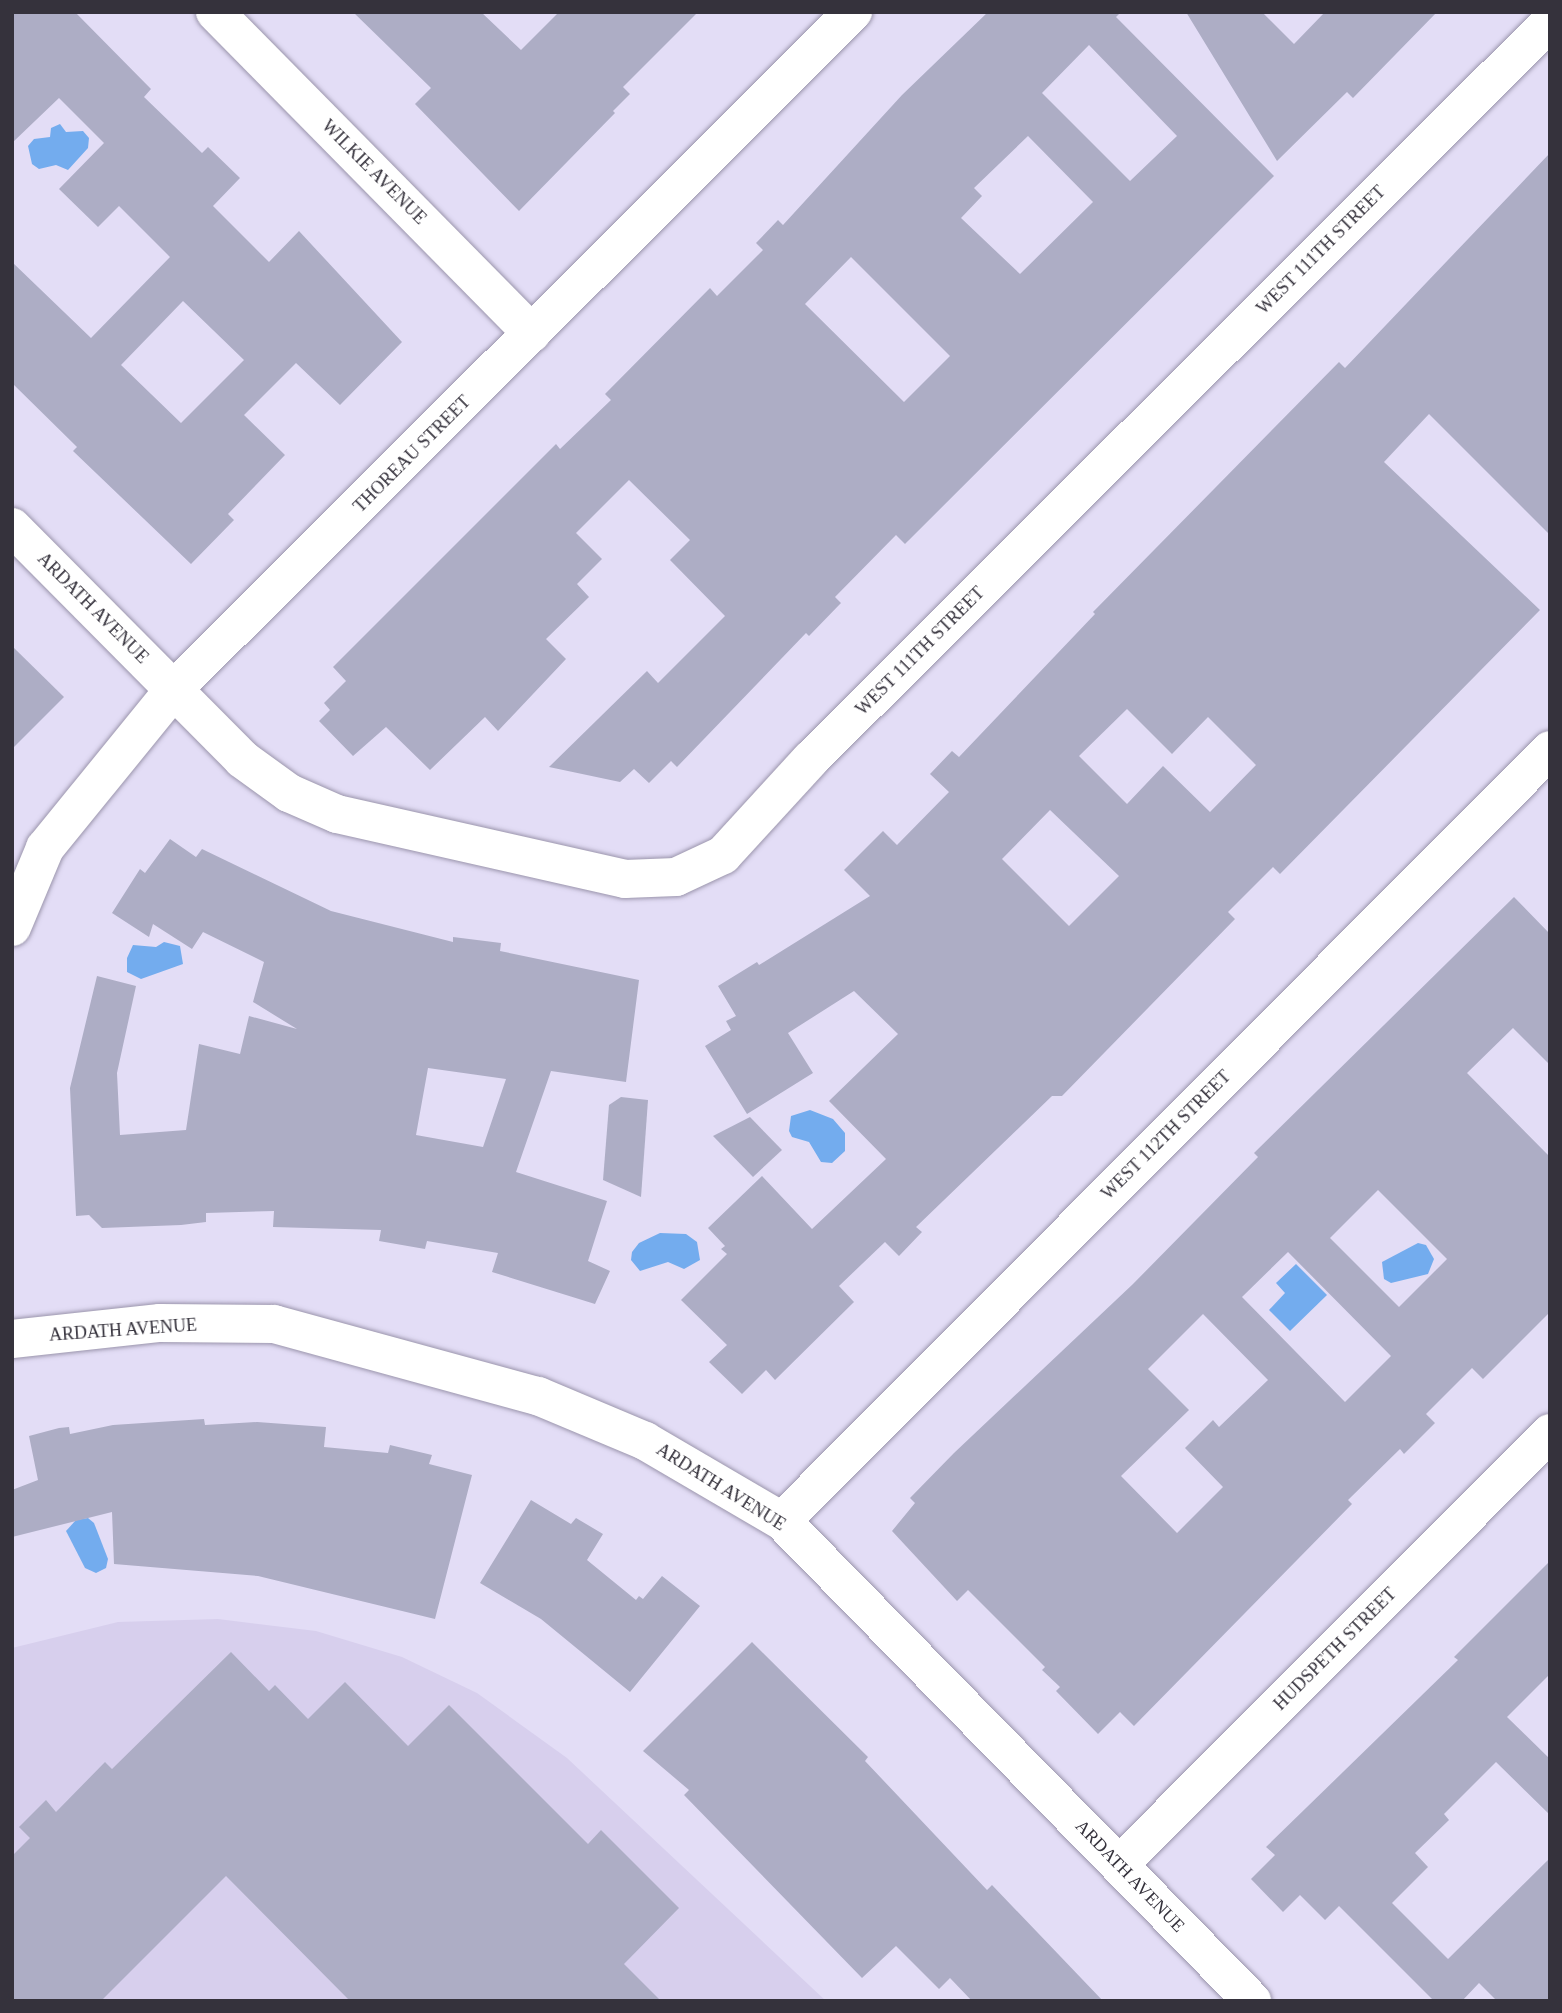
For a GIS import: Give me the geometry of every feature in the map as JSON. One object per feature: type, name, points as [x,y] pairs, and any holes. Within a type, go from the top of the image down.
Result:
[{"type":"street","name":"WILKIE AVENUE","points":[[215,12],[533,333]]},
{"type":"street","name":"THOREAU STREET","points":[[12,927],[45,848],[174,689],[853,12]]},
{"type":"street","name":"WEST 111TH STREET","points":[[174,689],[242,759],[289,793],[337,814],[625,879],[676,877],[723,855],[810,760],[1550,22]]},
{"type":"street","name":"ARDATH AVENUE","points":[[12,527],[174,689]]},
{"type":"street","name":"WEST 112TH STREET","points":[[782,1521],[1550,750]]},
{"type":"street","name":"ARDATH AVENUE","points":[[12,1339],[160,1323],[274,1324],[538,1396],[645,1441],[782,1521],[1252,2001]]},
{"type":"street","name":"HUDSPETH STREET","points":[[1119,1864],[1550,1433]]},
{"type":"shaded area","points":[[218,1619],[316,1631],[402,1657],[477,1693],[567,1758],[826,2001],[12,2001],[12,1648],[118,1622]]},
{"type":"water","points":[[60,124],[66,132],[83,131],[89,138],[88,148],[68,170],[56,165],[39,169],[32,164],[28,146],[34,139],[50,137],[51,128]]},
{"type":"water","points":[[164,942],[180,946],[183,964],[141,979],[127,972],[127,958],[133,945],[156,947]]},
{"type":"water","points":[[810,1110],[833,1119],[845,1133],[845,1151],[832,1163],[821,1162],[809,1142],[792,1137],[789,1131],[791,1116]]},
{"type":"water","points":[[660,1233],[686,1234],[697,1242],[700,1260],[684,1269],[668,1262],[640,1271],[631,1260],[632,1252],[639,1243]]},
{"type":"water","points":[[1418,1243],[1426,1245],[1434,1259],[1428,1274],[1391,1283],[1384,1279],[1382,1262]]},
{"type":"water","points":[[1296,1264],[1327,1295],[1290,1331],[1269,1310],[1285,1293],[1276,1283]]},
{"type":"water","points":[[88,1518],[94,1523],[108,1559],[106,1568],[96,1573],[85,1568],[66,1531],[76,1520]]},
{"type":"building","points":[[12,12],[75,12],[151,89],[144,97],[202,153],[208,147],[240,178],[213,206],[269,262],[299,231],[402,342],[340,405],[296,363],[244,415],[285,455],[228,514],[234,520],[191,564],[73,451],[77,447],[12,383],[12,262],[91,338],[170,257],[119,206],[98,227],[59,189],[104,143],[59,98],[12,143]],"holes":[[[183,301],[244,360],[181,423],[121,365]]]},
{"type":"building","points":[[353,12],[481,12],[521,50],[559,12],[698,12],[623,87],[630,94],[613,111],[615,113],[519,211],[415,104],[431,88]]},
{"type":"building","points":[[988,12],[1121,12],[1116,17],[1274,176],[905,544],[896,535],[835,597],[841,603],[809,636],[806,633],[677,767],[671,761],[649,783],[634,769],[620,782],[549,767],[647,671],[658,683],[725,616],[670,560],[690,540],[629,480],[576,533],[602,559],[577,584],[589,597],[546,639],[566,659],[498,731],[485,717],[430,770],[386,727],[353,756],[319,721],[330,710],[324,703],[346,681],[333,667],[556,444],[560,449],[611,400],[605,394],[710,288],[717,296],[763,250],[756,243],[778,220],[783,225],[902,95]],"holes":[[[1089,45],[1177,136],[1130,181],[1042,93]],[[1028,136],[1093,202],[1020,274],[961,218],[982,196],[974,188]],[[851,257],[950,356],[904,402],[805,304]]]},
{"type":"building","points":[[1186,12],[1262,12],[1294,44],[1325,12],[1437,12],[1353,98],[1347,92],[1277,161]]},
{"type":"building","points":[[1550,153],[1550,535],[1429,414],[1384,462],[1540,610],[1280,874],[1273,867],[1228,912],[1235,919],[1062,1096],[1052,1096],[916,1227],[922,1232],[899,1256],[885,1242],[839,1286],[854,1302],[775,1380],[766,1370],[742,1394],[709,1362],[727,1345],[681,1300],[727,1254],[721,1249],[725,1246],[708,1228],[762,1176],[812,1229],[886,1159],[829,1101],[898,1034],[854,991],[788,1033],[813,1073],[747,1114],[705,1046],[731,1030],[726,1021],[736,1016],[718,986],[757,962],[759,965],[870,896],[844,870],[883,831],[897,845],[949,792],[930,774],[952,751],[959,757],[1095,614],[1093,612],[1339,362],[1345,368]],"holes":[[[1127,709],[1172,754],[1208,717],[1256,765],[1210,812],[1163,766],[1127,804],[1079,756]],[[1050,810],[1119,876],[1069,926],[1002,859]]]},
{"type":"building","points":[[12,646],[64,697],[12,749]]},
{"type":"building","points":[[170,839],[196,857],[202,849],[331,911],[453,942],[453,937],[501,943],[500,951],[639,980],[626,1082],[551,1071],[516,1172],[607,1201],[588,1261],[610,1271],[595,1304],[492,1272],[498,1253],[427,1241],[425,1249],[379,1241],[381,1230],[273,1227],[274,1211],[206,1213],[206,1222],[181,1225],[102,1228],[89,1215],[76,1216],[70,1088],[97,976],[136,986],[117,1073],[120,1135],[186,1130],[199,1044],[240,1054],[249,1016],[297,1029],[253,1002],[264,962],[203,932],[192,949],[153,924],[149,937],[112,913],[140,869],[145,873]],"holes":[[[428,1068],[506,1079],[483,1147],[416,1135]]]},
{"type":"building","points":[[1514,897],[1550,934],[1550,1065],[1513,1028],[1467,1073],[1550,1157],[1550,1312],[1483,1379],[1472,1368],[1426,1414],[1435,1423],[1404,1454],[1400,1449],[1348,1500],[1352,1504],[1134,1726],[1120,1712],[1098,1734],[1056,1691],[1060,1687],[1042,1670],[1045,1667],[968,1590],[957,1601],[892,1531],[915,1503],[910,1498],[1133,1284],[1258,1157],[1254,1153]],"holes":[[[1378,1190],[1447,1259],[1399,1307],[1330,1238]],[[1288,1252],[1391,1356],[1345,1402],[1242,1297]],[[1203,1314],[1268,1380],[1219,1427],[1213,1420],[1185,1448],[1223,1487],[1177,1533],[1121,1476],[1189,1410],[1148,1369]]]},
{"type":"building","points":[[621,1097],[648,1100],[641,1197],[603,1180],[609,1105]]},
{"type":"building","points":[[750,1117],[782,1150],[753,1177],[713,1136]]},
{"type":"building","points":[[204,1419],[205,1425],[257,1422],[326,1427],[324,1447],[388,1453],[390,1445],[432,1455],[429,1464],[472,1475],[435,1619],[258,1576],[114,1564],[112,1512],[12,1537],[12,1490],[38,1480],[29,1436],[69,1427],[70,1434],[113,1425]]},
{"type":"building","points":[[531,1500],[571,1524],[576,1518],[603,1534],[587,1560],[636,1600],[639,1596],[643,1599],[662,1576],[700,1606],[630,1692],[541,1619],[480,1583]]},
{"type":"building","points":[[1550,1561],[1550,1674],[1507,1717],[1550,1759],[1550,1815],[1496,1762],[1444,1814],[1449,1820],[1415,1853],[1428,1867],[1392,1903],[1448,1959],[1550,1858],[1550,2001],[1497,2001],[1479,1983],[1462,2001],[1434,2001],[1339,1906],[1325,1920],[1300,1895],[1283,1912],[1251,1879],[1275,1855],[1266,1847],[1458,1660],[1454,1657]]},
{"type":"building","points":[[752,1642],[868,1757],[865,1761],[987,1890],[992,1885],[1103,2001],[972,2001],[950,1978],[939,1989],[896,1946],[862,1978],[684,1795],[689,1790],[643,1751]]},
{"type":"building","points":[[231,1652],[269,1691],[275,1685],[308,1719],[345,1682],[408,1746],[449,1705],[588,1844],[601,1830],[679,1908],[624,1964],[661,2001],[350,2001],[226,1876],[101,2001],[12,2001],[12,1856],[30,1838],[19,1827],[46,1800],[56,1812],[105,1762],[112,1769]]}]
